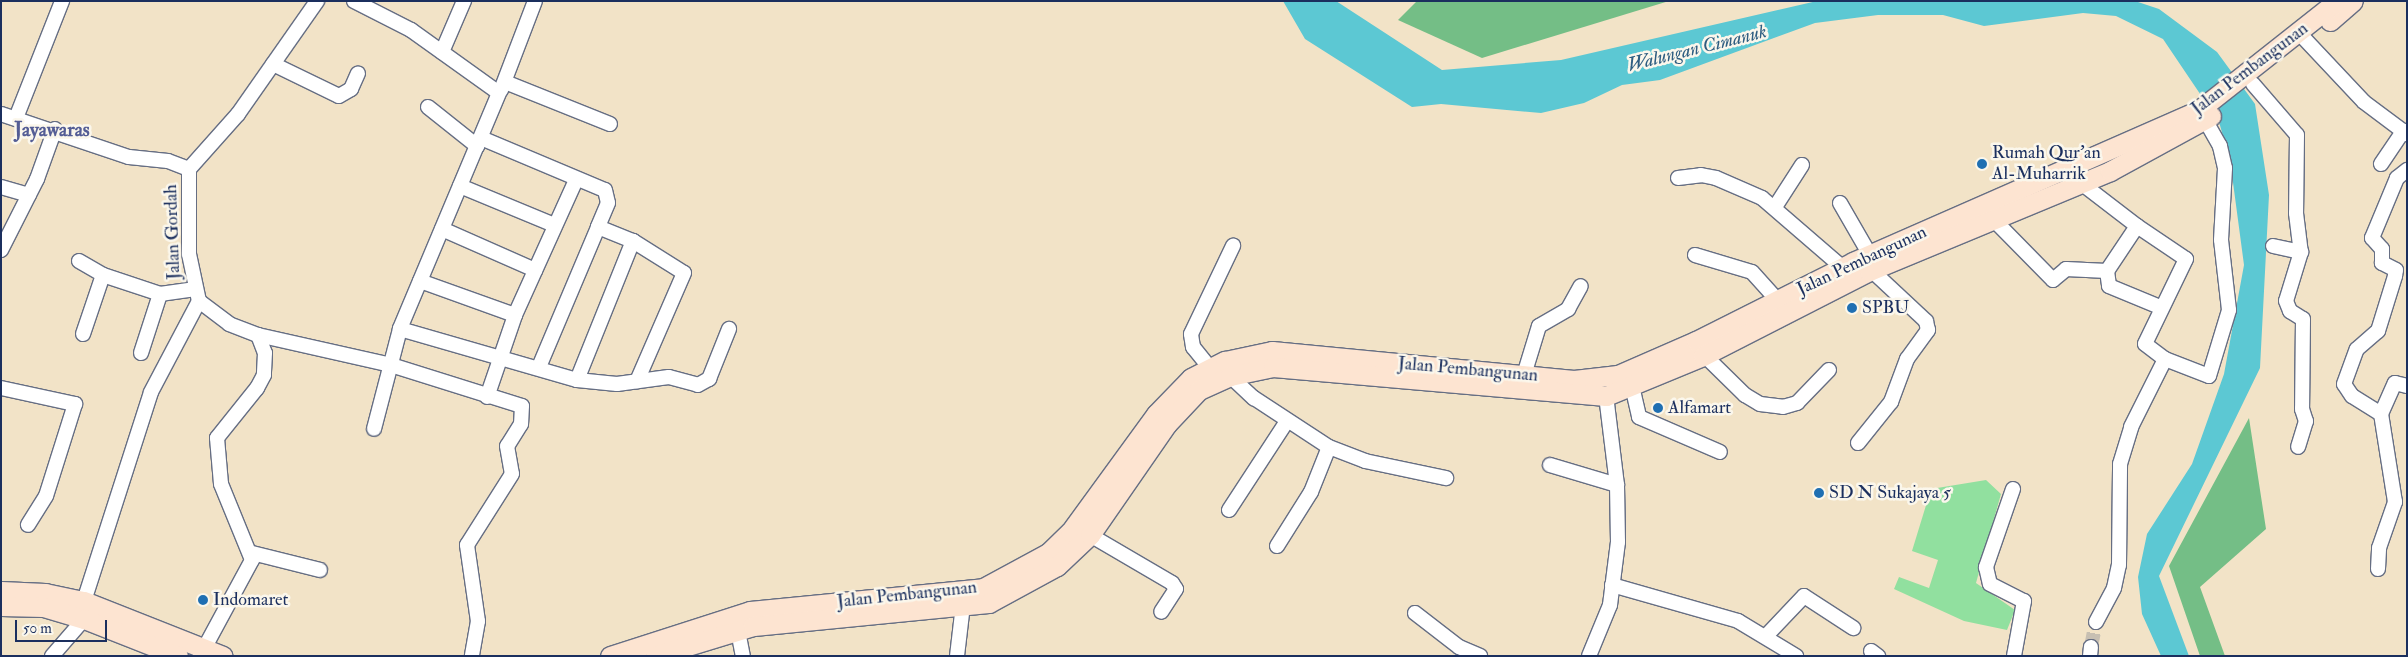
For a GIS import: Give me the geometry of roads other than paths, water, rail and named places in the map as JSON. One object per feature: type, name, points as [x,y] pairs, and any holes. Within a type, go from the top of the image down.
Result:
[{"type":"main road","name":"Jalan Pembangunan","points":[[2303,39],[2337,1]]},
{"type":"main road","name":"Jalan Pembangunan","points":[[615,655],[750,611],[965,600],[989,603],[1057,566],[1090,535],[1167,424],[1199,390],[1230,376],[1273,367],[1489,380],[1524,375],[1598,379],[1698,349],[1777,300],[1842,267],[1867,261],[1994,220],[2080,183],[2206,112],[2247,84],[2352,1]]},
{"type":"main road","name":"Jalan Pembangunan","points":[[655,656],[738,631],[805,620],[965,600],[983,588],[1048,553],[1070,532],[1156,414],[1182,385],[1210,368],[1272,352],[1606,396],[1632,386],[1698,349],[1867,261],[2206,112]]},
{"type":"main road","points":[[1,591],[45,593],[192,653],[223,656]]},
{"type":"main road","points":[[1,606],[84,610]]},
{"type":"street","points":[[16,118],[62,1]]},
{"type":"street","points":[[189,169],[273,64],[317,1]]},
{"type":"street","points":[[354,1],[411,30],[442,52],[502,88],[610,124]]},
{"type":"street","points":[[442,52],[464,1]]},
{"type":"street","points":[[374,429],[400,329],[502,88],[535,1]]},
{"type":"street","points":[[2303,39],[2364,102],[2405,133],[2381,164]]},
{"type":"street","points":[[273,64],[339,96],[351,89],[358,74]]},
{"type":"street","points":[[2247,84],[2296,130],[2296,213],[2302,252],[2286,301],[2290,311],[2303,319],[2302,409],[2306,421],[2298,447]]},
{"type":"street","points":[[428,107],[479,142],[608,191],[608,204],[539,367]]},
{"type":"street","points":[[2080,183],[2137,226],[2185,254],[2162,308],[2144,342],[2165,359],[2209,376],[2227,326],[2221,240],[2225,168],[2220,146],[2206,112]]},
{"type":"street","name":"Jalan Gordah","points":[[1,114],[55,129],[129,157],[168,161],[189,169],[189,254],[197,295],[229,324],[258,335],[391,365],[522,406],[523,417],[507,446],[512,474],[467,545],[478,621],[472,656]]},
{"type":"street","points":[[1,250],[29,194],[55,129]]},
{"type":"street","points":[[1775,207],[1802,165]]},
{"type":"street","points":[[2381,414],[2352,396],[2344,384],[2357,349],[2378,331],[2402,276],[2382,263],[2382,249],[2372,238],[2397,178],[2407,170]]},
{"type":"street","points":[[1678,178],[1701,175],[1716,178],[1775,207],[1842,267]]},
{"type":"street","points":[[487,396],[515,316],[554,224],[576,180]]},
{"type":"street","points":[[460,186],[554,224]]},
{"type":"street","points":[[1,187],[29,194]]},
{"type":"street","points":[[1840,203],[1867,261],[1926,321],[1928,330],[1907,359],[1891,402],[1858,442]]},
{"type":"street","points":[[1994,220],[2053,280],[2066,269],[2107,271]]},
{"type":"street","points":[[2137,226],[2107,271],[2109,286],[2162,308]]},
{"type":"street","points":[[598,227],[633,241],[684,275],[637,380]]},
{"type":"street","points":[[442,229],[535,270]]},
{"type":"street","points":[[577,380],[633,241]]},
{"type":"street","points":[[1210,368],[1193,347],[1191,334],[1233,246]]},
{"type":"street","points":[[2273,246],[2302,252]]},
{"type":"street","points":[[1695,255],[1752,272],[1777,300]]},
{"type":"street","points":[[52,656],[84,610],[151,392],[197,295],[160,294],[103,275],[79,261]]},
{"type":"street","points":[[83,334],[103,275]]},
{"type":"street","points":[[420,281],[515,316]]},
{"type":"street","points":[[1524,375],[1539,326],[1568,309],[1581,286]]},
{"type":"street","points":[[141,353],[160,294]]},
{"type":"street","points":[[400,329],[500,358],[539,367],[577,380],[637,380],[669,377],[704,383],[729,329]]},
{"type":"street","points":[[192,653],[249,569],[252,553],[234,521],[216,455],[221,429],[264,375],[265,353],[258,335]]},
{"type":"street","points":[[1698,349],[1745,396],[1760,404],[1783,407],[1797,403],[1828,370]]},
{"type":"street","points":[[2096,622],[2114,588],[2119,565],[2120,464],[2134,421],[2165,359]]},
{"type":"street","points":[[1230,376],[1287,421],[1329,447],[1365,462],[1446,478]]},
{"type":"street","points":[[2378,569],[2379,548],[2395,502],[2381,414],[2395,382],[2407,386]]},
{"type":"street","points":[[1632,386],[1639,417],[1720,452]]},
{"type":"street","points":[[1,388],[74,404],[46,496],[28,524]]},
{"type":"street","points":[[1589,656],[1610,605],[1618,533],[1617,485],[1606,396]]},
{"type":"street","points":[[1229,510],[1287,421]]},
{"type":"street","points":[[1276,546],[1311,492],[1329,447]]},
{"type":"street","points":[[1550,465],[1617,485]]},
{"type":"street","points":[[2013,489],[1986,567],[1990,584],[2024,601],[2014,656]]},
{"type":"street","points":[[1090,535],[1172,583],[1176,589],[1161,612]]},
{"type":"street","points":[[252,553],[320,570]]},
{"type":"street","points":[[1612,585],[1738,622],[1766,636],[1796,656]]},
{"type":"street","points":[[1766,636],[1804,596],[1853,628]]},
{"type":"street","points":[[957,656],[965,600]]},
{"type":"street","points":[[1415,613],[1459,648],[1480,656]]},
{"type":"street","points":[[738,631],[743,656]]},
{"type":"water","name":"Walungan Cimanuk","points":[[1283,1],[1336,1],[1442,70],[1561,60],[1817,1],[2135,1],[2159,9],[2217,52],[2255,104],[2269,195],[2260,368],[2159,576],[2189,656],[2161,656],[2142,614],[2138,577],[2147,534],[2192,464],[2224,374],[2244,265],[2230,160],[2219,122],[2163,39],[2116,16],[2083,13],[1984,26],[1943,15],[1878,15],[1815,23],[1660,80],[1622,85],[1584,103],[1541,113],[1441,104],[1412,107],[1305,39]]},
{"type":"tunnel","points":[[2091,647],[2096,622]]},
{"type":"place","name":"Rumah Qur'an Al-Muharrik","points":[[1982,164]]},
{"type":"place","name":"SPBU","points":[[1852,308]]},
{"type":"place","name":"Alfamart","points":[[1658,408]]},
{"type":"place","name":"SD N Sukajaya 5","points":[[1819,493]]},
{"type":"place","name":"Indomaret","points":[[203,600]]},
{"type":"district","name":"Jayawaras","points":[[52,129]]}]
